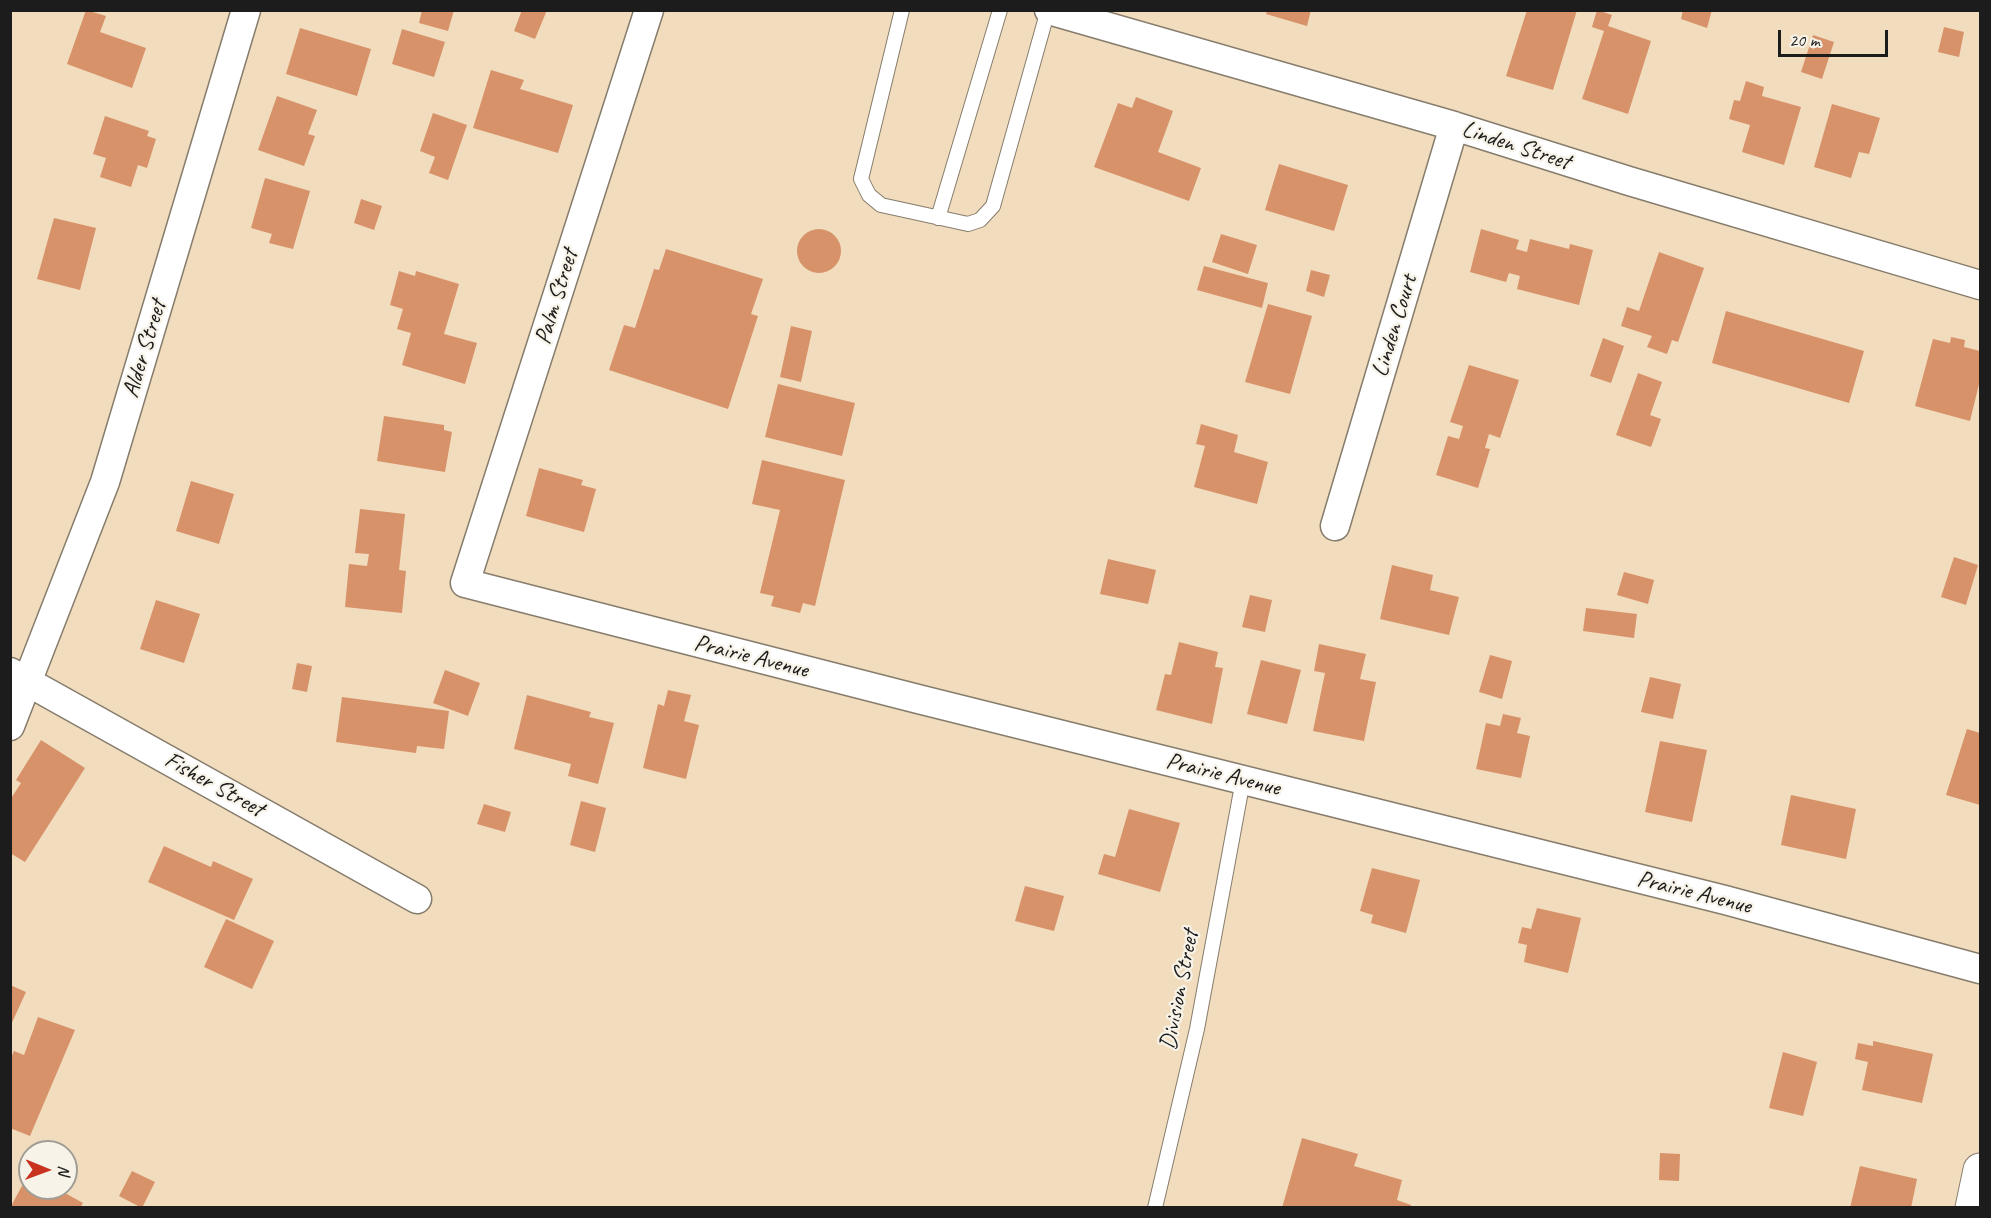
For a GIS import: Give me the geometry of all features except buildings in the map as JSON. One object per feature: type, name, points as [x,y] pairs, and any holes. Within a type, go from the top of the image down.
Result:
[{"type":"main road","points":[[1972,1208],[1980,1170]]},
{"type":"street","name":"Alder Street","points":[[10,726],[20,677],[105,482],[246,10]]},
{"type":"street","name":"Palm Street","points":[[465,584],[649,10]]},
{"type":"street","name":"Linden Street","points":[[1059,12],[1454,126],[1640,185],[1980,285]]},
{"type":"street","name":"Linden Court","points":[[1335,526],[1454,126]]},
{"type":"street","name":"Prairie Avenue","points":[[465,584],[1725,900],[1980,969]]},
{"type":"street","name":"Fisher Street","points":[[20,677],[417,899]]},
{"type":"lane","points":[[902,10],[861,179],[869,195],[881,205],[968,224],[980,220],[993,206],[1059,12]]},
{"type":"lane","points":[[938,218],[1000,10]]},
{"type":"lane","name":"Division Street","points":[[1155,1208],[1197,1029],[1243,780]]}]
